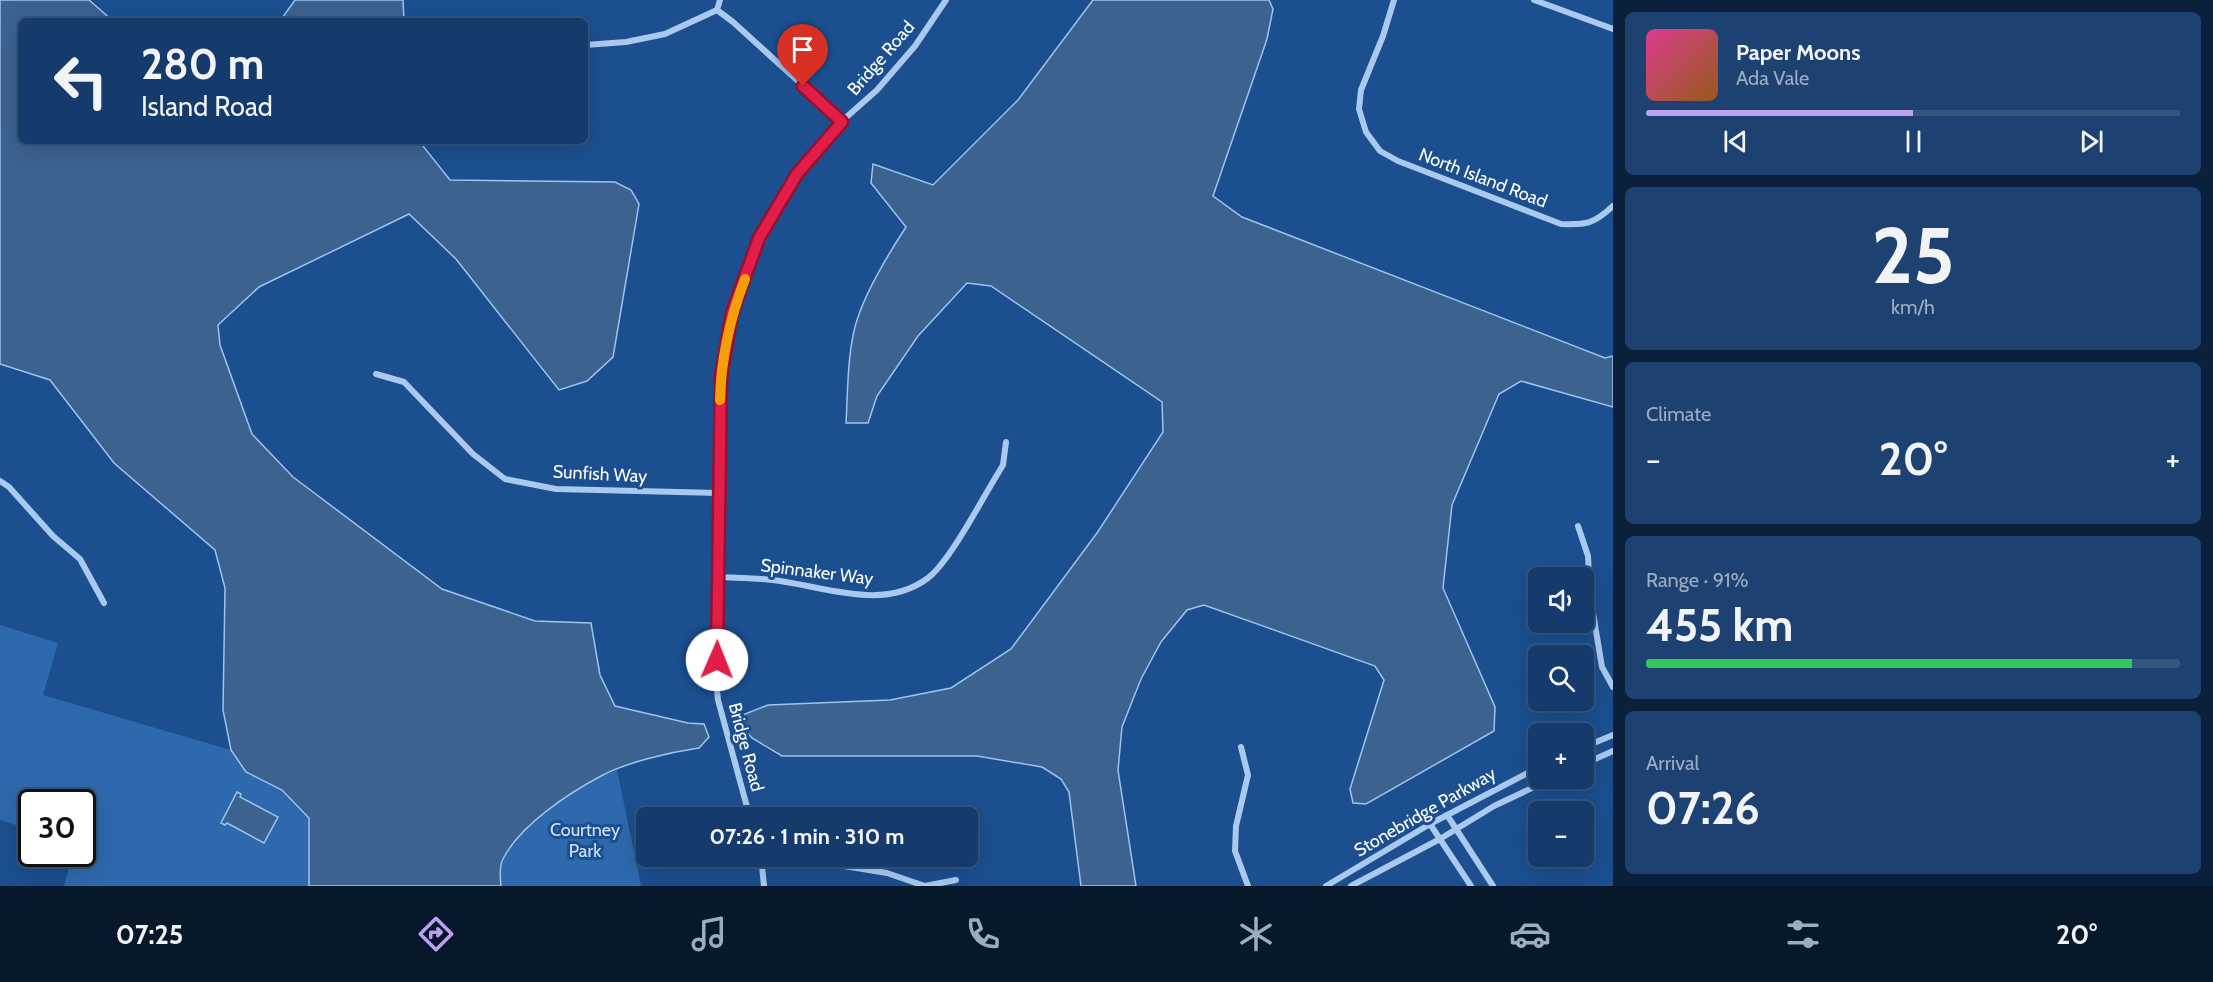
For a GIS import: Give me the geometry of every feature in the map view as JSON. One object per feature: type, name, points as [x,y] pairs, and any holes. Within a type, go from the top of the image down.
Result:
[{"type":"street","points":[[588,45],[626,42],[665,34],[717,10],[720,0]]},
{"type":"street","name":"Bridge Road","points":[[747,807],[718,700],[721,376],[732,313],[759,238],[797,174],[842,122],[877,90],[915,46],[946,0]]},
{"type":"street","name":"North Island Road","points":[[1394,0],[1383,36],[1361,90],[1359,109],[1366,132],[1380,151],[1398,161],[1561,224],[1583,225],[1599,219],[1613,206]]},
{"type":"street","points":[[1534,0],[1613,29]]},
{"type":"street","points":[[717,10],[842,122]]},
{"type":"street","name":"Sunfish Way","points":[[376,374],[404,382],[473,454],[505,478],[556,489],[719,493]]},
{"type":"street","name":"Spinnaker Way","points":[[718,577],[773,580],[867,596],[903,593],[929,577],[951,549],[998,475],[1003,465],[1006,442]]},
{"type":"street","points":[[0,481],[9,487],[53,536],[80,559],[104,603]]},
{"type":"street","points":[[1578,526],[1588,556],[1590,596],[1602,667],[1613,687]]},
{"type":"street","points":[[1594,743],[1613,735]]},
{"type":"street","points":[[1241,747],[1248,775],[1236,826],[1235,851],[1248,886]]},
{"type":"street","points":[[1594,760],[1613,751]]},
{"type":"street","name":"Stonebridge Parkway","points":[[1326,886],[1430,824],[1528,773]]},
{"type":"street","name":"Stonebridge Parkway","points":[[1351,886],[1440,840],[1494,806],[1530,789]]},
{"type":"street","points":[[1447,815],[1493,886]]},
{"type":"street","points":[[1430,824],[1471,886]]},
{"type":"street","points":[[763,867],[764,886]]},
{"type":"street","points":[[845,867],[887,873],[925,886],[956,880]]},
{"type":"green space","points":[[0,625],[58,643],[43,695],[231,750],[246,772],[282,790],[309,818],[309,886],[64,886],[69,867],[96,867],[96,789],[18,789],[18,826],[0,820]]},
{"type":"green space","name":"Courtney Park","points":[[617,770],[641,886],[501,886],[502,861],[524,832],[553,806]]},
{"type":"shaded area","points":[[0,0],[89,0],[110,18],[18,18],[18,144],[421,144],[450,180],[615,182],[631,190],[639,204],[613,357],[587,381],[559,390],[456,259],[409,214],[259,287],[218,325],[220,345],[252,434],[293,477],[442,589],[535,621],[591,623],[600,675],[615,706],[688,723],[704,724],[709,737],[699,748],[623,766],[575,791],[546,811],[521,834],[503,859],[500,875],[501,886],[309,886],[309,818],[282,790],[246,772],[231,750],[223,710],[225,588],[215,550],[114,463],[50,380],[0,364]]},
{"type":"shaded area","points":[[295,0],[403,0],[404,18],[282,18]]},
{"type":"shaded area","points":[[1093,0],[1269,0],[1273,9],[1267,39],[1213,196],[1242,217],[1605,358],[1613,356],[1613,407],[1521,381],[1499,394],[1452,505],[1443,588],[1495,707],[1494,731],[1366,804],[1353,803],[1350,789],[1384,680],[1375,666],[1204,605],[1187,610],[1161,642],[1141,679],[1122,727],[1118,770],[1136,886],[1081,886],[1069,792],[1061,779],[1042,767],[977,756],[782,756],[752,738],[741,726],[745,714],[768,705],[890,700],[951,688],[1011,649],[1097,533],[1163,432],[1162,402],[991,286],[967,283],[918,336],[877,396],[868,423],[846,423],[854,329],[873,283],[906,227],[871,183],[873,164],[933,185],[1018,100]]},
{"type":"shaded area","points":[[237,792],[241,794],[240,797],[278,817],[264,843],[227,823],[225,825],[221,823]]},
{"type":"slow traffic","points":[[720,400],[721,376],[732,313],[745,279]]},
{"type":"route","points":[[717,660],[721,376],[732,313],[759,238],[797,174],[842,122],[803,86]]}]
